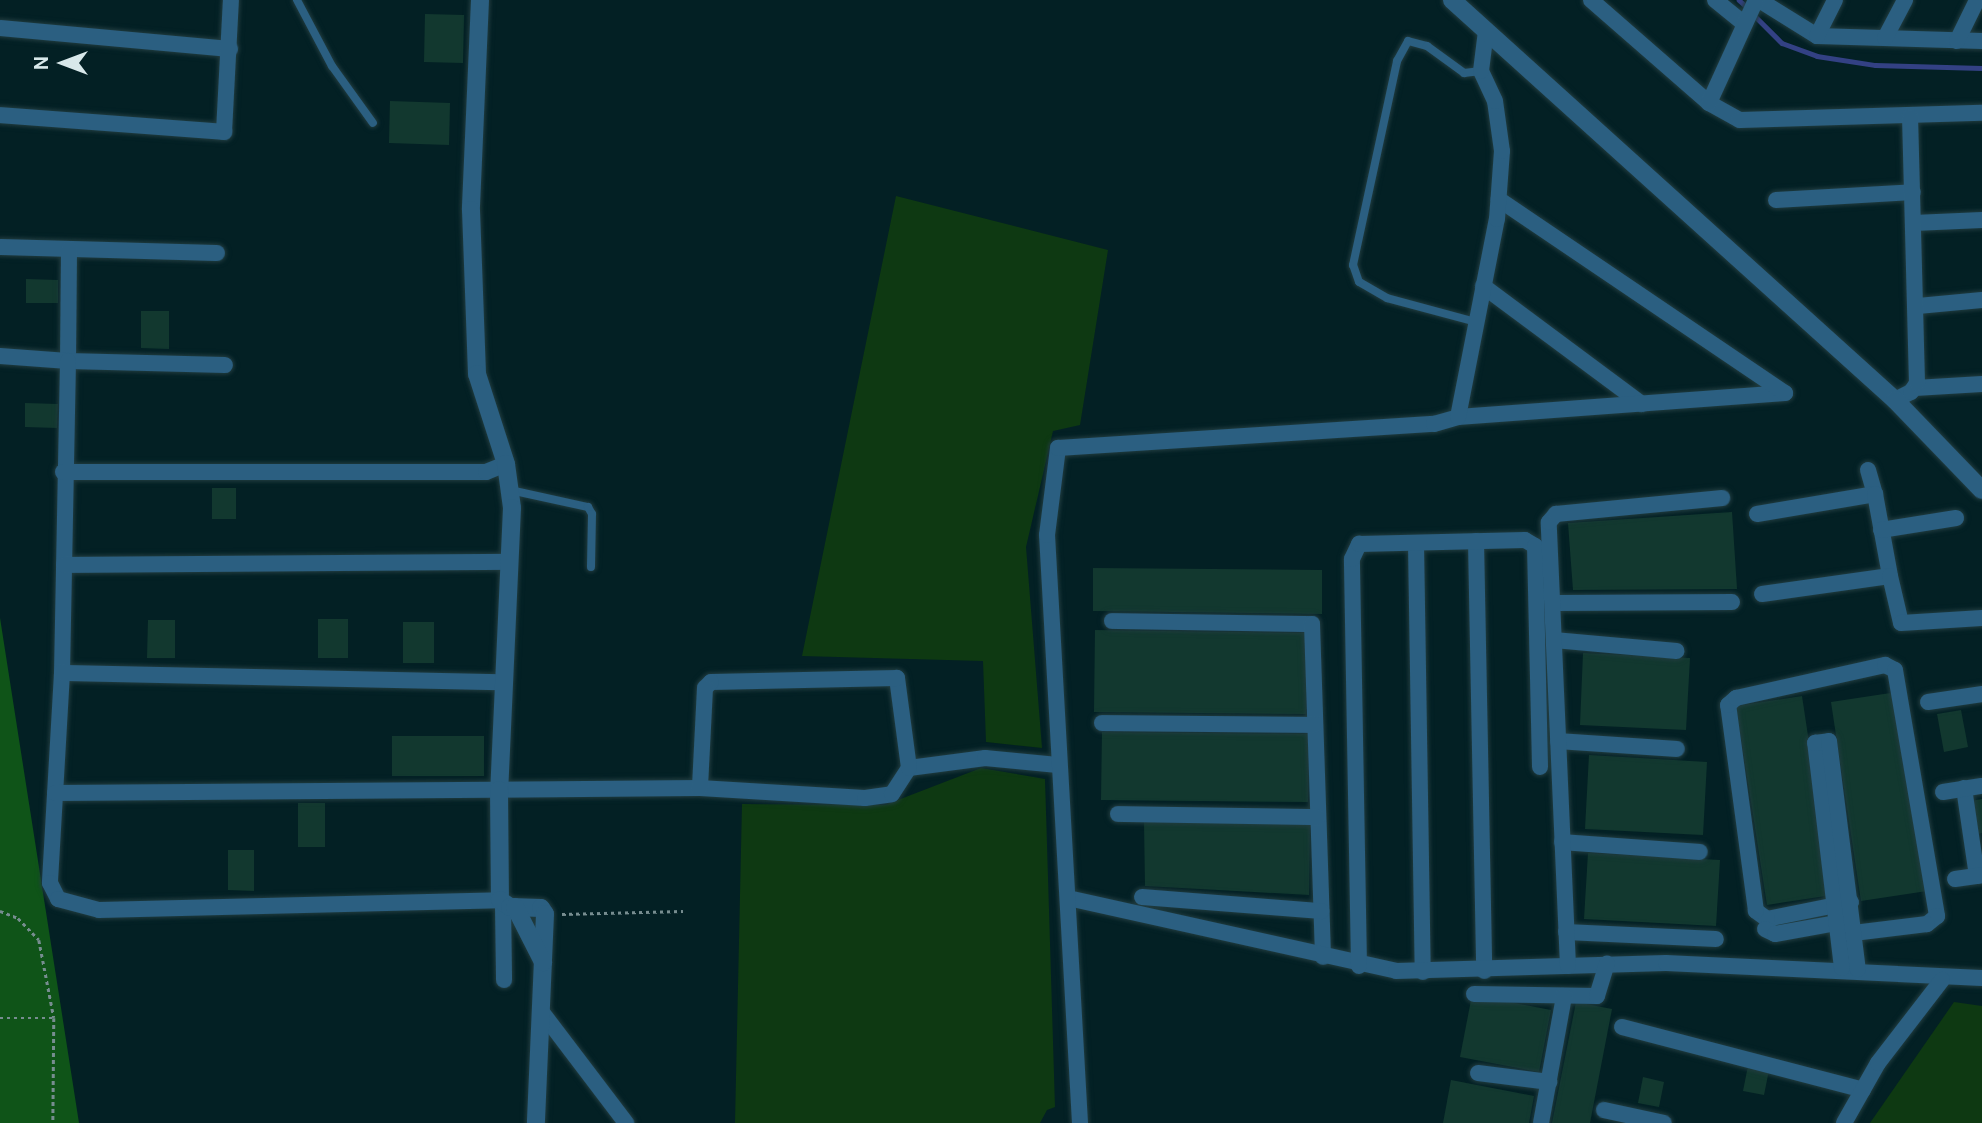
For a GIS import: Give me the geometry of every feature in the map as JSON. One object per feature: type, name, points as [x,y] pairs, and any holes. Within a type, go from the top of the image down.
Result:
[{"type":"street","points":[[0,115],[220,134],[228,126],[231,0]]},
{"type":"street","points":[[480,0],[471,211],[477,374],[506,464],[510,490],[510,562],[499,790],[506,904],[504,980]]},
{"type":"street","points":[[1452,0],[1895,400],[1982,491]]},
{"type":"street","points":[[1591,0],[1709,103],[1740,120],[1982,113]]},
{"type":"street","points":[[1715,0],[1745,24]]},
{"type":"street","points":[[1709,103],[1757,0],[1817,36],[1982,41]]},
{"type":"street","points":[[1817,36],[1835,0]]},
{"type":"street","points":[[1885,38],[1905,0]]},
{"type":"street","points":[[1957,41],[1977,0]]},
{"type":"street","points":[[0,28],[230,49]]},
{"type":"street","points":[[1458,417],[1499,199],[1502,150],[1494,100],[1481,71],[1486,31]]},
{"type":"street","points":[[1910,117],[1918,306],[1915,388]]},
{"type":"street","points":[[1776,200],[1913,192]]},
{"type":"street","points":[[1080,1123],[1058,765],[1048,535],[1058,447],[1434,424],[1458,417],[1785,393],[1499,199]]},
{"type":"street","points":[[1914,223],[1982,219]]},
{"type":"street","points":[[0,247],[217,253]]},
{"type":"street","points":[[69,249],[63,472],[62,673],[50,883],[58,899],[99,909],[506,904],[541,908],[545,914],[536,1123]]},
{"type":"street","points":[[1483,286],[1642,404]]},
{"type":"street","points":[[1918,306],[1982,300]]},
{"type":"street","points":[[0,356],[68,361],[225,365]]},
{"type":"street","points":[[1895,400],[1915,388],[1982,384]]},
{"type":"street","points":[[63,472],[486,472],[506,464]]},
{"type":"street","points":[[1868,470],[1901,623],[1982,618]]},
{"type":"street","points":[[1757,514],[1875,494]]},
{"type":"street","points":[[1568,966],[1554,640],[1556,603],[1549,522],[1556,514],[1722,498]]},
{"type":"street","points":[[1881,530],[1956,518]]},
{"type":"street","points":[[1359,966],[1352,559],[1359,544],[1525,540],[1535,546],[1540,767]]},
{"type":"street","points":[[1476,541],[1484,971]]},
{"type":"street","points":[[1416,543],[1423,972]]},
{"type":"street","points":[[64,565],[510,562]]},
{"type":"street","points":[[1762,594],[1890,576]]},
{"type":"street","points":[[1556,603],[1732,602]]},
{"type":"street","points":[[1112,621],[1312,624],[1323,957]]},
{"type":"street","points":[[1554,640],[1678,651]]},
{"type":"street","points":[[1843,903],[1767,919],[1756,911],[1728,705],[1736,698],[1885,665],[1895,670],[1937,916],[1927,923],[1854,933]]},
{"type":"street","points":[[62,673],[504,682]]},
{"type":"street","points":[[55,793],[700,788],[865,798],[892,794],[909,768],[897,678],[719,679],[705,688],[700,788]]},
{"type":"street","points":[[1928,702],[1982,694]]},
{"type":"street","points":[[1102,723],[1314,724]]},
{"type":"street","points":[[1558,741],[1677,750]]},
{"type":"street","points":[[1850,969],[1837,923],[1843,903],[1829,741],[1815,743],[1843,903],[1854,933],[1850,969]]},
{"type":"street","points":[[909,768],[985,758],[1058,765]]},
{"type":"street","points":[[1943,792],[1982,786]]},
{"type":"street","points":[[1955,879],[1980,875],[1964,788]]},
{"type":"street","points":[[1118,814],[1318,817]]},
{"type":"street","points":[[1562,842],[1700,852]]},
{"type":"street","points":[[1142,897],[1321,911]]},
{"type":"street","points":[[1068,898],[1359,966],[1423,972],[1607,964],[1850,969],[1942,979],[1982,978]]},
{"type":"street","points":[[506,904],[543,962]]},
{"type":"street","points":[[1765,929],[1775,934],[1837,923]]},
{"type":"street","points":[[1566,932],[1716,939]]},
{"type":"street","points":[[1474,994],[1599,995],[1607,964]]},
{"type":"street","points":[[1844,1123],[1863,1090],[1942,979]]},
{"type":"street","points":[[1541,1123],[1564,996]]},
{"type":"street","points":[[541,1011],[626,1123]]},
{"type":"street","points":[[1622,1027],[1863,1090]]},
{"type":"street","points":[[1478,1073],[1549,1082]]},
{"type":"street","points":[[1604,1110],[1664,1123]]},
{"type":"lane","points":[[297,0],[332,66],[373,122]]},
{"type":"lane","points":[[1476,322],[1387,298],[1359,282],[1353,265],[1397,61],[1408,41],[1427,46],[1464,73],[1481,71]]},
{"type":"lane","points":[[510,490],[588,508],[593,514],[592,567]]},
{"type":"path","points":[[0,911],[18,918],[39,940],[54,1018],[53,1123]]},
{"type":"path","points":[[545,914],[683,911]]},
{"type":"path","points":[[0,1018],[54,1018]]},
{"type":"green space","points":[[896,196],[1108,250],[1080,425],[1053,431],[1026,547],[1042,748],[986,742],[983,661],[802,656]]},
{"type":"green space","points":[[0,618],[79,1123],[0,1123]]},
{"type":"green space","points":[[981,768],[1045,779],[1055,1107],[1047,1110],[1040,1123],[735,1123],[742,804],[885,805]]},
{"type":"green space","points":[[1954,1002],[1982,1006],[1982,1123],[1870,1123]]},
{"type":"building","points":[[425,14],[464,15],[463,63],[424,62]]},
{"type":"building","points":[[390,101],[450,103],[449,145],[389,143]]},
{"type":"building","points":[[26,279],[58,280],[58,303],[26,303]]},
{"type":"building","points":[[141,311],[169,311],[169,349],[141,348]]},
{"type":"building","points":[[25,403],[58,404],[57,428],[25,427]]},
{"type":"building","points":[[212,488],[236,488],[236,519],[212,519]]},
{"type":"building","points":[[1732,512],[1737,589],[1573,590],[1568,523]]},
{"type":"building","points":[[1093,568],[1322,570],[1322,614],[1093,611]]},
{"type":"building","points":[[318,619],[348,619],[348,658],[318,658]]},
{"type":"building","points":[[148,620],[175,620],[175,658],[147,658]]},
{"type":"building","points":[[403,622],[434,622],[434,663],[403,663]]},
{"type":"building","points":[[1095,630],[1306,633],[1306,714],[1094,712]]},
{"type":"building","points":[[1583,653],[1690,658],[1686,730],[1580,725]]},
{"type":"building","points":[[1897,692],[1927,891],[1861,901],[1831,702]]},
{"type":"building","points":[[1802,696],[1832,895],[1767,905],[1736,706]]},
{"type":"building","points":[[1961,710],[1968,747],[1944,752],[1937,714]]},
{"type":"building","points":[[1102,732],[1309,734],[1308,802],[1101,800]]},
{"type":"building","points":[[392,736],[484,736],[484,776],[392,776]]},
{"type":"building","points":[[1589,755],[1707,762],[1703,835],[1585,829]]},
{"type":"building","points":[[1982,799],[1982,833],[1976,834],[1970,801]]},
{"type":"building","points":[[298,803],[325,803],[325,847],[298,847]]},
{"type":"building","points":[[1144,821],[1310,823],[1309,895],[1145,886]]},
{"type":"building","points":[[228,850],[254,850],[254,891],[228,890]]},
{"type":"building","points":[[1588,853],[1720,860],[1716,926],[1584,919]]},
{"type":"building","points":[[1472,995],[1551,1010],[1539,1072],[1460,1057]]},
{"type":"building","points":[[1576,1002],[1612,1009],[1590,1123],[1552,1123]]},
{"type":"building","points":[[1748,1066],[1769,1070],[1764,1095],[1743,1091]]},
{"type":"building","points":[[1643,1077],[1664,1082],[1659,1107],[1638,1103]]},
{"type":"building","points":[[1451,1080],[1534,1096],[1529,1123],[1443,1123]]},
{"type":"waterway","points":[[1739,0],[1749,9]]},
{"type":"waterway","points":[[1755,16],[1782,43],[1817,56],[1875,65],[1982,68]]}]
